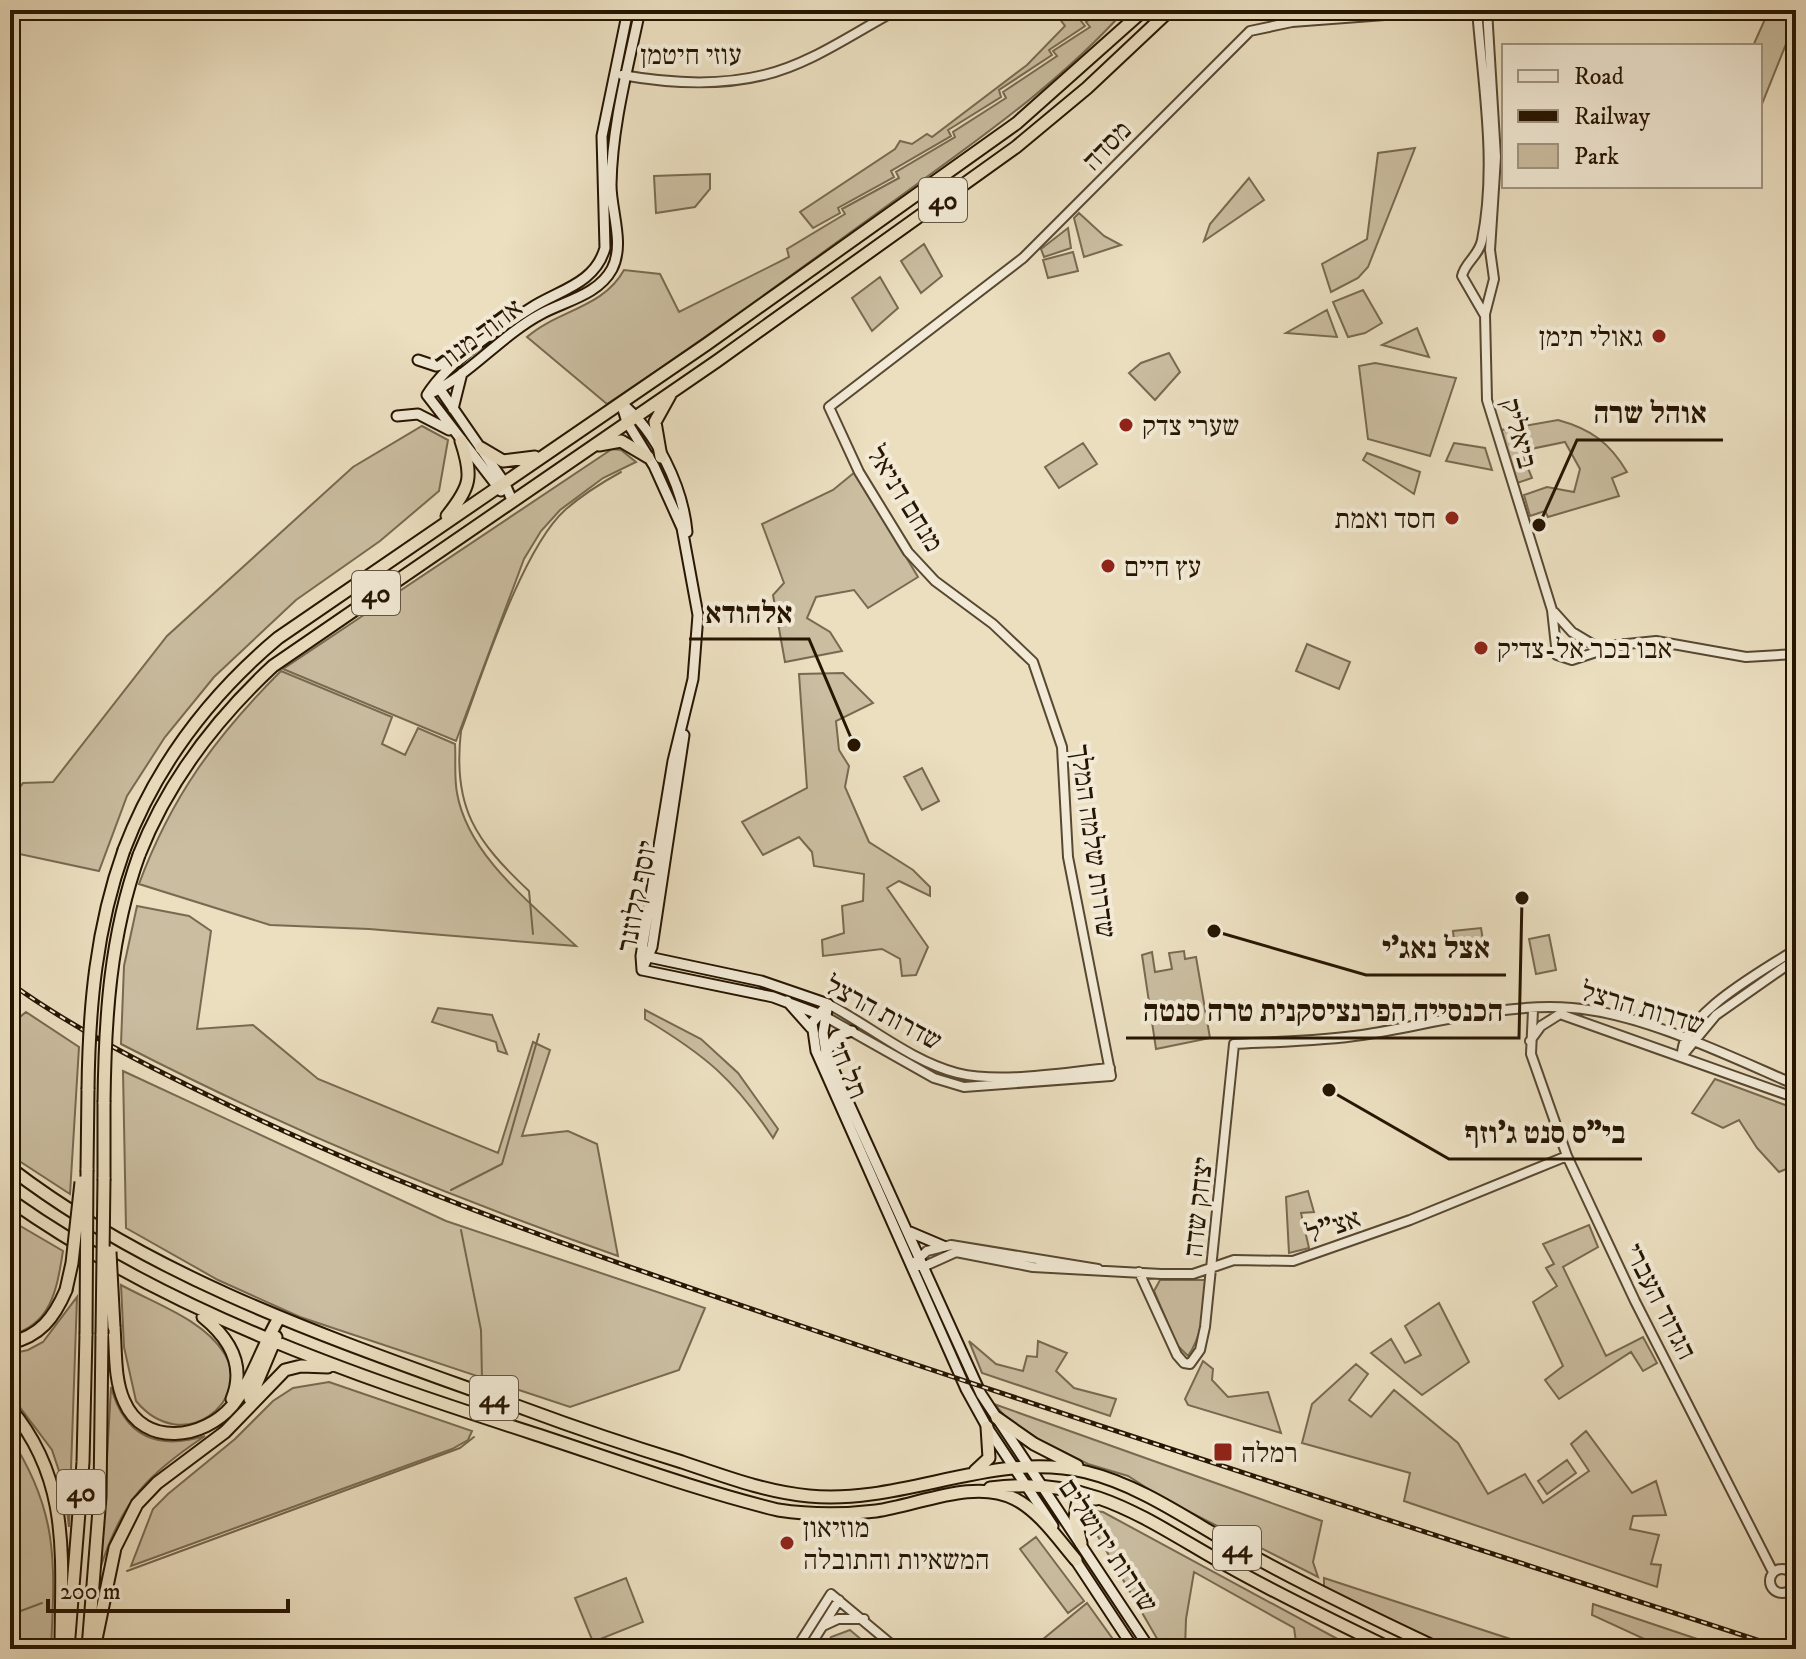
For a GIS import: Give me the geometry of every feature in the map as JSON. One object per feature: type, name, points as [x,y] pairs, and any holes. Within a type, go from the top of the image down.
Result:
[{"type":"highway","name":"40","points":[[68,1649],[83,1462],[86,1334],[84,1170],[93,979],[105,912],[124,850],[164,768],[225,686],[301,621],[621,403],[1017,123],[1144,10]]},
{"type":"highway","name":"40","points":[[88,1649],[100,1497],[104,1102],[109,981],[121,916],[139,855],[166,798],[192,756],[254,683],[305,640],[673,390],[1016,147],[1087,88],[1170,10]]},
{"type":"highway","points":[[573,457],[612,441],[628,444],[654,457],[655,422],[673,390]]},
{"type":"highway","points":[[437,528],[468,487],[469,464],[459,437]]},
{"type":"highway","points":[[481,448],[495,458],[511,462],[551,451]]},
{"type":"highway","name":"44","points":[[10,1168],[124,1243],[198,1283],[279,1318],[584,1431],[782,1493],[829,1497],[859,1495],[1014,1467],[1070,1469],[1111,1480],[1317,1591],[1439,1649]]},
{"type":"highway","points":[[10,1343],[29,1337],[44,1327],[66,1290],[84,1170]]},
{"type":"highway","points":[[105,1182],[121,1392],[133,1415],[148,1428],[166,1434],[187,1433],[206,1427],[236,1400],[270,1342]]},
{"type":"highway","name":"44","points":[[10,1200],[127,1274],[190,1307],[270,1342],[733,1498],[778,1510],[829,1515],[962,1493],[1042,1484],[1111,1501],[1308,1609],[1391,1649]]},
{"type":"highway","points":[[10,1210],[59,1232]]},
{"type":"highway","points":[[190,1307],[224,1336],[237,1368],[234,1395],[206,1427]]},
{"type":"highway","points":[[234,1422],[253,1393],[279,1318]]},
{"type":"highway","points":[[94,1649],[115,1548],[132,1512],[157,1483],[234,1422],[285,1370],[301,1366],[341,1368]]},
{"type":"highway","points":[[10,1408],[46,1464],[57,1498],[61,1649]]},
{"type":"highway","points":[[997,1418],[1048,1452],[1111,1480]]},
{"type":"highway","points":[[954,1478],[984,1466],[990,1446],[987,1427]]},
{"type":"highway","points":[[962,1493],[992,1492],[1021,1502],[1036,1514],[1076,1560]]},
{"type":"highway","points":[[1081,1543],[1075,1518],[1077,1505],[1087,1499],[1111,1501]]},
{"type":"main road","name":"אהוד מנור","points":[[459,437],[427,395],[528,310],[584,280],[600,260],[605,236],[602,136],[628,10]]},
{"type":"main road","name":"אהוד מנור","points":[[462,366],[543,313],[589,291],[610,272],[618,248],[612,212],[612,162],[640,10]]},
{"type":"main road","points":[[418,360],[436,366],[462,366],[453,409]]},
{"type":"main road","points":[[438,386],[481,448],[500,485]]},
{"type":"main road","name":"יוסף קלוזנר","points":[[621,403],[682,500],[698,630],[642,970]]},
{"type":"main road","points":[[397,416],[427,417],[459,437],[512,500]]},
{"type":"main road","name":"שדרות הרצל","points":[[645,957],[761,981],[828,1004]]},
{"type":"main road","name":"שדרות הרצל","points":[[642,970],[786,1000],[822,1015]]},
{"type":"main road","points":[[786,1000],[811,1028]]},
{"type":"main road","name":"תל חי","points":[[828,1004],[811,1028],[816,1051],[987,1427],[1025,1484]]},
{"type":"main road","name":"תל חי","points":[[822,1015],[826,1053],[981,1394],[1029,1466]]},
{"type":"main road","points":[[826,1053],[836,1036],[852,1031]]},
{"type":"main road","points":[[907,1230],[925,1241],[943,1246]]},
{"type":"main road","name":"שדרות ירושלים","points":[[1029,1466],[1150,1649]]},
{"type":"main road","name":"שדרות ירושלים","points":[[1025,1484],[1134,1649]]},
{"type":"street","name":"עוזי חיטמן","points":[[614,73],[710,81],[765,75],[799,62],[897,10]]},
{"type":"street","name":"מסדה","points":[[829,407],[1023,258],[1250,31],[1292,22],[1451,10]]},
{"type":"street","points":[[1473,262],[1484,230],[1489,157],[1477,10]]},
{"type":"street","points":[[1487,10],[1496,157],[1491,268],[1494,275],[1491,286],[1480,293],[1472,292],[1462,276],[1465,267],[1481,261],[1491,268]]},
{"type":"street","name":"ביאליק","points":[[1491,286],[1485,314],[1487,400],[1550,604],[1555,642]]},
{"type":"street","name":"ביאליק","points":[[1472,292],[1485,314]]},
{"type":"street","name":"מנחם דניאל","points":[[829,407],[859,472],[908,552],[935,581],[993,624],[1033,662]]},
{"type":"street","name":"ביאליק","points":[[1550,604],[1576,634]]},
{"type":"street","points":[[1575,659],[1583,649],[1576,634]]},
{"type":"street","points":[[1621,644],[1575,659],[1561,658],[1555,651],[1555,642],[1560,635],[1576,634],[1597,647],[1621,644],[1668,642],[1746,657],[1796,654]]},
{"type":"street","name":"שדרות שלמה המלך","points":[[1033,662],[1062,747],[1068,857],[1111,1072]]},
{"type":"street","points":[[1682,1056],[1684,1039],[1721,999],[1796,949]]},
{"type":"street","points":[[1684,1039],[1726,1006],[1796,959]]},
{"type":"street","name":"שדרות הרצל","points":[[828,1004],[938,1066],[965,1075],[990,1077],[1111,1072]]},
{"type":"street","name":"שדרות הרצל","points":[[1234,1044],[1361,1035],[1562,1007],[1591,1010],[1684,1039],[1796,1085]]},
{"type":"street","name":"הגדוד העברי","points":[[1533,1010],[1530,1042],[1559,1138],[1773,1572]]},
{"type":"street","name":"שדרות הרצל","points":[[1530,1042],[1544,1024],[1560,1014],[1796,1098]]},
{"type":"street","name":"שדרות הרצל","points":[[822,1015],[934,1078],[964,1087],[1111,1072]]},
{"type":"street","name":"יצחק שדה","points":[[1151,1295],[1177,1355],[1184,1363],[1192,1362],[1200,1350],[1213,1266],[1234,1044]]},
{"type":"street","points":[[1557,1160],[1559,1138]]},
{"type":"street","name":"אצ\"ל","points":[[912,1266],[925,1266],[956,1252],[1033,1267],[1161,1274],[1193,1274],[1234,1260],[1293,1261],[1314,1256],[1567,1156]]},
{"type":"street","name":"אצ\"ל","points":[[920,1255],[943,1246],[1087,1265],[1102,1271]]},
{"type":"street","points":[[912,1266],[920,1255]]},
{"type":"street","points":[[1139,1272],[1151,1295]]},
{"type":"street","points":[[1151,1295],[1151,1282],[1161,1274]]},
{"type":"street","points":[[1781,1568],[1794,1572],[1794,1586],[1783,1593],[1775,1591],[1770,1582],[1773,1572],[1781,1568]]},
{"type":"street","points":[[835,1597],[897,1649]]},
{"type":"street","points":[[808,1649],[835,1597]]},
{"type":"street","points":[[796,1649],[835,1597]]},
{"type":"street","points":[[821,1628],[838,1619],[864,1619]]},
{"type":"green space","points":[[1064,10],[1098,10],[1081,21],[1085,26],[1049,50],[1052,55],[999,90],[1001,97],[948,130],[951,136],[891,171],[894,177],[838,208],[840,213],[813,228],[800,212],[895,149],[900,141],[912,144],[927,134],[932,137],[1027,65],[1065,26],[1056,14]]},
{"type":"green space","points":[[1105,10],[1125,10],[1072,63],[1015,111],[752,304],[607,404],[527,337],[604,293],[624,270],[660,274],[679,312],[789,257],[787,249],[845,214],[842,209],[899,178],[896,172],[955,137],[953,132],[1006,98],[1003,92],[1057,56],[1053,51],[1090,27],[1086,22]]},
{"type":"green space","points":[[1769,10],[1796,10],[1796,19],[1762,104],[1762,44],[1754,44]]},
{"type":"green space","points":[[1415,148],[1368,267],[1358,278],[1331,292],[1322,264],[1367,239],[1378,153]]},
{"type":"green space","points":[[710,174],[710,189],[695,207],[656,213],[654,176]]},
{"type":"green space","points":[[1249,178],[1264,200],[1204,241],[1210,224]]},
{"type":"green space","points":[[1079,213],[1104,236],[1121,245],[1084,257],[1074,218]]},
{"type":"green space","points":[[1068,228],[1071,248],[1044,257],[1041,249]]},
{"type":"green space","points":[[924,244],[942,276],[921,293],[901,261]]},
{"type":"green space","points":[[1073,252],[1078,271],[1048,278],[1043,260]]},
{"type":"green space","points":[[880,277],[898,308],[872,331],[852,298]]},
{"type":"green space","points":[[1363,290],[1382,323],[1365,333],[1348,337],[1333,302]]},
{"type":"green space","points":[[1327,310],[1337,337],[1286,333]]},
{"type":"green space","points":[[1417,328],[1429,357],[1382,345]]},
{"type":"green space","points":[[1169,353],[1180,372],[1155,400],[1129,373],[1141,363]]},
{"type":"green space","points":[[1375,363],[1456,378],[1430,456],[1368,439],[1359,366]]},
{"type":"green space","points":[[1558,420],[1598,438],[1614,453],[1627,472],[1612,478],[1619,496],[1548,517],[1545,511],[1530,516],[1524,495],[1547,487],[1574,492],[1580,469],[1565,442],[1521,451],[1532,478],[1517,483],[1501,430]]},
{"type":"green space","points":[[422,426],[448,440],[439,491],[380,541],[296,600],[214,677],[165,737],[127,796],[99,871],[10,852],[10,799],[23,783],[53,782],[167,636],[353,467]]},
{"type":"green space","points":[[1083,443],[1097,464],[1059,488],[1045,467]]},
{"type":"green space","points":[[1454,443],[1485,448],[1492,470],[1446,461]]},
{"type":"green space","points":[[612,449],[621,450],[636,462],[603,478],[560,510],[541,531],[524,559],[456,741],[283,669]]},
{"type":"green space","points":[[1367,453],[1420,472],[1414,494],[1363,460]]},
{"type":"green space","points":[[855,472],[918,577],[868,608],[854,590],[816,597],[807,618],[830,632],[842,651],[785,662],[773,595],[784,583],[762,524],[833,490]]},
{"type":"green space","points":[[1307,644],[1350,662],[1339,689],[1296,671]]},
{"type":"green space","points":[[281,671],[392,717],[382,744],[405,755],[418,728],[455,744],[457,793],[463,816],[474,838],[504,877],[576,946],[369,929],[270,925],[139,884],[166,823],[198,769],[236,719]]},
{"type":"green space","points":[[843,673],[873,703],[836,721],[839,750],[849,766],[845,787],[869,842],[913,870],[930,887],[930,896],[899,881],[887,888],[928,947],[916,975],[902,976],[900,959],[882,949],[823,956],[822,940],[844,933],[842,906],[863,901],[864,874],[814,866],[812,852],[799,837],[763,855],[742,822],[807,788],[799,674]]},
{"type":"green space","points":[[922,768],[939,801],[922,810],[904,777]]},
{"type":"green space","points":[[137,906],[189,916],[211,931],[197,1029],[253,1025],[318,1079],[498,1153],[533,1042],[550,1050],[522,1136],[568,1131],[597,1144],[618,1256],[491,1210],[366,1159],[121,1044],[124,966]]},
{"type":"green space","points":[[1481,928],[1484,947],[1455,951],[1453,931]]},
{"type":"green space","points":[[1549,935],[1556,970],[1536,974],[1529,939]]},
{"type":"green space","points":[[1184,951],[1185,959],[1196,957],[1210,1038],[1156,1049],[1142,955],[1152,952],[1155,972],[1172,969],[1169,953]]},
{"type":"green space","points":[[438,1008],[492,1015],[507,1054],[498,1051],[496,1042],[432,1022]]},
{"type":"green space","points":[[645,1010],[701,1039],[738,1073],[778,1129],[773,1138],[745,1100],[717,1070],[685,1044],[645,1019]]},
{"type":"green space","points":[[26,1012],[79,1047],[70,1194],[10,1155],[10,1025]]},
{"type":"green space","points":[[123,1071],[446,1221],[705,1308],[679,1370],[570,1407],[300,1317],[218,1280],[126,1228]]},
{"type":"green space","points":[[1715,1079],[1796,1109],[1796,1165],[1779,1172],[1757,1148],[1739,1120],[1723,1128],[1692,1113]]},
{"type":"green space","points":[[1308,1191],[1314,1212],[1301,1213],[1309,1248],[1289,1253],[1286,1197]]},
{"type":"green space","points":[[10,1220],[63,1251],[55,1291],[44,1314],[24,1330],[10,1335]]},
{"type":"green space","points":[[1589,1225],[1598,1247],[1563,1267],[1606,1356],[1643,1337],[1657,1363],[1643,1371],[1631,1352],[1559,1399],[1545,1380],[1563,1366],[1533,1302],[1557,1286],[1546,1268],[1554,1264],[1543,1244]]},
{"type":"green space","points":[[1160,1280],[1207,1280],[1200,1329],[1188,1356],[1177,1345],[1154,1291]]},
{"type":"green space","points":[[121,1285],[191,1322],[215,1341],[224,1353],[231,1371],[230,1388],[222,1404],[209,1416],[192,1423],[174,1424],[155,1417],[136,1401],[124,1347]]},
{"type":"green space","points":[[77,1297],[69,1527],[64,1486],[52,1450],[10,1394],[10,1354],[43,1342]]},
{"type":"green space","points":[[1439,1303],[1469,1362],[1422,1395],[1371,1353],[1391,1339],[1405,1363],[1421,1355],[1405,1326]]},
{"type":"green space","points":[[969,1341],[996,1364],[1023,1371],[1027,1356],[1037,1357],[1038,1341],[1067,1353],[1056,1371],[1074,1388],[1116,1399],[1110,1416],[982,1373]]},
{"type":"green space","points":[[1203,1361],[1213,1369],[1212,1380],[1228,1397],[1268,1392],[1281,1433],[1188,1405],[1185,1399]]},
{"type":"green space","points":[[1356,1364],[1368,1374],[1349,1400],[1371,1417],[1394,1390],[1458,1443],[1488,1494],[1525,1474],[1543,1503],[1589,1471],[1571,1444],[1586,1431],[1632,1493],[1656,1481],[1666,1515],[1633,1516],[1630,1529],[1659,1535],[1651,1564],[1661,1565],[1657,1587],[1404,1501],[1410,1473],[1302,1443],[1312,1404]]},
{"type":"green space","points":[[329,1382],[472,1431],[468,1440],[452,1449],[131,1566],[153,1509],[168,1494],[235,1439],[273,1401],[293,1388]]},
{"type":"green space","points":[[111,1387],[125,1418],[146,1436],[172,1441],[205,1436],[168,1463],[140,1490],[119,1523],[101,1566]]},
{"type":"green space","points":[[994,1404],[1322,1521],[1313,1562],[1318,1577],[1164,1499],[1128,1476],[1088,1464],[1038,1439],[1012,1424]]},
{"type":"green space","points":[[10,1437],[38,1490],[46,1515],[53,1564],[51,1649],[10,1649]]},
{"type":"green space","points":[[1567,1460],[1576,1473],[1547,1494],[1538,1481]]},
{"type":"green space","points":[[1094,1511],[1103,1512],[1356,1649],[1297,1649],[1294,1628],[1194,1572],[1186,1619],[1185,1649],[1163,1649],[1092,1526],[1088,1516]]},
{"type":"green space","points":[[1036,1537],[1084,1601],[1068,1613],[1020,1549]]},
{"type":"green space","points":[[626,1578],[643,1622],[593,1642],[575,1598]]},
{"type":"green space","points":[[1324,1578],[1541,1649],[1453,1649],[1324,1588]]},
{"type":"green space","points":[[1087,1603],[1120,1649],[1031,1649]]},
{"type":"green space","points":[[1593,1604],[1727,1649],[1666,1649],[1592,1615]]},
{"type":"green space","points":[[850,1630],[869,1646],[866,1649],[824,1649],[831,1637]]},
{"type":"waterway","points":[[533,934],[529,891],[482,839],[465,802],[460,781],[461,731],[505,614],[549,528],[565,510],[621,472]]},
{"type":"waterway","points":[[451,1190],[502,1164],[539,1034]]},
{"type":"waterway","points":[[461,1230],[481,1330],[482,1379]]},
{"type":"waterway","points":[[127,1571],[460,1448],[474,1437]]},
{"type":"waterway","points":[[10,1615],[42,1603]]},
{"type":"railway","points":[[10,983],[86,1031],[191,1087],[355,1162],[494,1218],[903,1360],[1785,1649]]},
{"type":"place","name":"גאולי תימן","points":[[1659,336]]},
{"type":"place","name":"שערי צדק","points":[[1126,425]]},
{"type":"place","name":"חסד ואמת","points":[[1452,518]]},
{"type":"place","name":"אוהל שרה","points":[[1539,525]]},
{"type":"place","name":"עץ חיים","points":[[1108,566]]},
{"type":"place","name":"אבו בכר אל-צדיק","points":[[1481,648]]},
{"type":"place","name":"אלהודא","points":[[854,745]]},
{"type":"place","name":"הכנסייה הפרנציסקנית טרה סנטה","points":[[1522,898]]},
{"type":"place","name":"אצל נאג'י","points":[[1214,931]]},
{"type":"place","name":"בי\"ס סנט ג'וזף","points":[[1329,1090]]},
{"type":"place","name":"רמלה","points":[[1223,1452]]},
{"type":"place","name":"מוזיאון המשאיות והתובלה","points":[[787,1543]]}]
